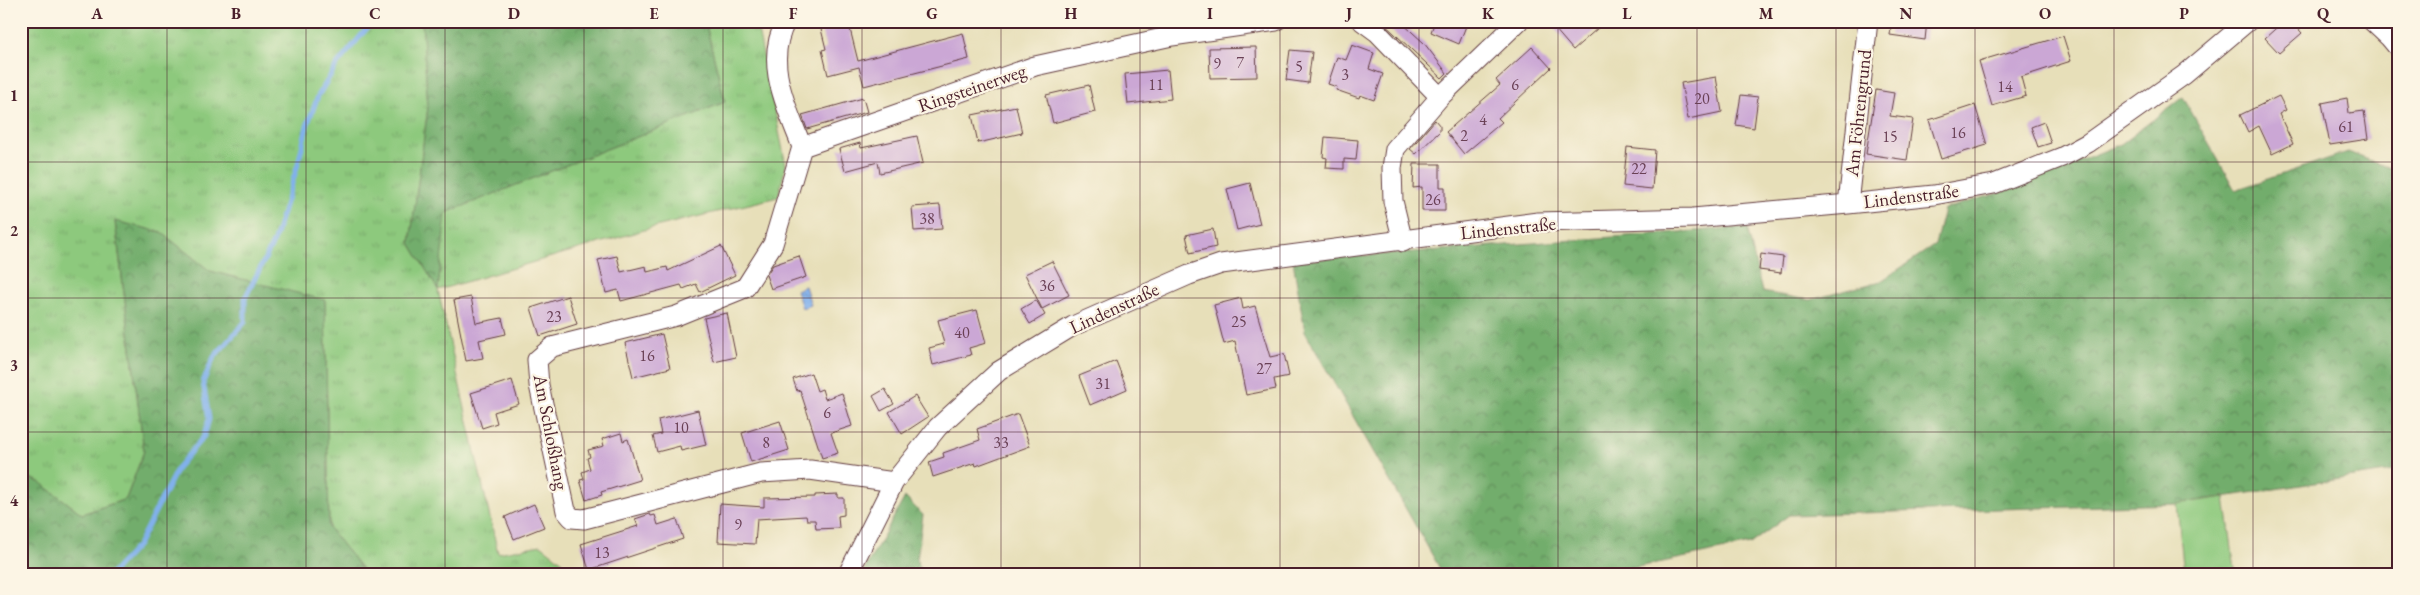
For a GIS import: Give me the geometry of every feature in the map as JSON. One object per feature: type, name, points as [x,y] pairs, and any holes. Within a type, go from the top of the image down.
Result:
[{"type":"street","points":[[786,21],[775,60],[780,88],[802,147]]},
{"type":"street","name":"Ringsteinerweg","points":[[802,147],[1035,66],[1172,36],[1276,21]]},
{"type":"street","points":[[1362,21],[1377,32],[1440,97]]},
{"type":"street","points":[[1403,242],[1394,201],[1392,168],[1395,149],[1440,97],[1519,21]]},
{"type":"street","name":"Am Föhrengrund","points":[[1848,204],[1868,21]]},
{"type":"street","name":"Lindenstraße","points":[[848,574],[894,482],[938,427],[999,371],[1073,326],[1189,275],[1221,264],[1403,242],[1538,222],[1693,218],[1934,195],[1994,184],[2062,157],[2088,143],[2177,80],[2212,53],[2248,21]]},
{"type":"street","points":[[2372,21],[2390,37],[2399,49]]},
{"type":"street","name":"Am Schloßhang","points":[[802,147],[773,244],[745,288],[676,316],[552,347],[537,360],[539,385],[566,511],[572,518],[584,519],[762,473],[810,470],[894,482]]},
{"type":"green space","points":[[21,21],[422,21],[428,107],[410,243],[438,289],[445,213],[725,102],[705,21],[756,21],[786,165],[778,197],[651,228],[438,290],[498,553],[541,545],[564,563],[567,574],[366,574],[329,529],[325,301],[210,271],[161,232],[115,222],[144,451],[126,499],[82,514],[41,483],[21,474]]},
{"type":"green space","points":[[422,21],[705,21],[725,102],[446,213],[438,290],[410,243],[428,107]]},
{"type":"green space","points":[[2183,97],[2235,190],[2348,152],[2392,169],[2399,167],[2399,470],[2177,504],[1789,515],[1750,544],[1604,574],[1443,574],[1305,332],[1293,261],[1747,227],[1762,292],[1810,300],[1881,281],[1935,245],[1944,209],[1999,193],[2121,144]]},
{"type":"green space","points":[[115,221],[161,232],[210,271],[325,300],[329,528],[366,574],[21,574],[21,474],[41,483],[82,514],[126,499],[144,451]]},
{"type":"green space","points":[[905,497],[923,515],[917,560],[921,574],[862,574]]},
{"type":"green space","points":[[2225,497],[2235,570],[2205,574],[2184,574],[2177,504]]},
{"type":"water","points":[[805,286],[811,305],[802,308],[796,290]]},
{"type":"building","points":[[819,21],[848,21],[858,61],[963,33],[969,59],[864,86],[859,67],[828,75],[822,50],[826,49]]},
{"type":"building","points":[[1381,21],[1400,21],[1424,43],[1447,73],[1442,78]]},
{"type":"building","points":[[1435,21],[1468,21],[1459,44],[1431,32]]},
{"type":"building","points":[[1563,21],[1606,21],[1573,50],[1555,29]]},
{"type":"building","points":[[1892,21],[1927,21],[1925,40],[1890,35]]},
{"type":"building","points":[[2284,21],[2291,21],[2302,33],[2279,53],[2265,38]]},
{"type":"building","points":[[2063,36],[2071,61],[2021,77],[2026,96],[1992,106],[1979,61]]},
{"type":"building","points":[[1352,45],[1374,53],[1369,69],[1383,74],[1374,100],[1360,95],[1359,98],[1336,90],[1337,87],[1328,84],[1337,57],[1346,60]]},
{"type":"building","points":[[1256,47],[1257,77],[1210,78],[1209,48]]},
{"type":"building","points":[[1532,47],[1551,68],[1498,118],[1502,122],[1464,154],[1446,132],[1500,85],[1496,80]]},
{"type":"building","points":[[1290,50],[1312,52],[1308,83],[1286,80]]},
{"type":"building","points":[[1168,70],[1171,99],[1128,104],[1125,74]]},
{"type":"building","points":[[1716,77],[1722,112],[1688,119],[1681,83]]},
{"type":"building","points":[[1089,85],[1095,112],[1053,123],[1046,95]]},
{"type":"building","points":[[1876,90],[1894,93],[1890,116],[1913,119],[1907,160],[1866,154]]},
{"type":"building","points":[[1741,95],[1758,97],[1754,128],[1736,125]]},
{"type":"building","points":[[2279,96],[2286,110],[2279,114],[2293,144],[2272,154],[2259,126],[2248,132],[2240,115]]},
{"type":"building","points":[[863,98],[867,112],[807,129],[802,115]]},
{"type":"building","points":[[2347,98],[2349,113],[2364,111],[2368,139],[2330,145],[2322,103]]},
{"type":"building","points":[[1975,105],[1987,145],[1941,159],[1929,120]]},
{"type":"building","points":[[1016,106],[1022,133],[978,143],[972,115]]},
{"type":"building","points":[[1435,120],[1440,126],[1440,131],[1416,154],[1410,149]]},
{"type":"building","points":[[2044,122],[2051,143],[2038,147],[2031,127]]},
{"type":"building","points":[[917,136],[923,163],[880,173],[878,162],[845,171],[839,149],[860,143],[861,148]]},
{"type":"building","points":[[1325,137],[1358,140],[1356,160],[1344,159],[1344,169],[1326,168],[1327,158],[1323,157]]},
{"type":"building","points":[[1627,147],[1655,150],[1652,189],[1623,186]]},
{"type":"building","points":[[1414,164],[1440,164],[1440,187],[1445,187],[1445,211],[1422,211],[1422,187],[1413,188]]},
{"type":"building","points":[[1250,183],[1260,224],[1237,230],[1227,189]]},
{"type":"building","points":[[940,205],[942,229],[914,231],[912,207]]},
{"type":"building","points":[[1213,229],[1216,247],[1190,253],[1186,235]]},
{"type":"building","points":[[721,246],[735,275],[700,292],[696,284],[683,289],[681,285],[621,301],[618,290],[606,293],[598,260],[617,256],[621,272],[646,266],[647,272],[667,267],[668,271]]},
{"type":"building","points":[[1761,254],[1783,257],[1781,273],[1759,270]]},
{"type":"building","points":[[799,256],[806,277],[771,289],[766,275],[773,265]]},
{"type":"building","points":[[1052,261],[1069,295],[1042,309],[1025,274]]},
{"type":"building","points":[[568,296],[577,324],[540,336],[531,308]]},
{"type":"building","points":[[471,297],[476,323],[502,318],[506,334],[479,340],[483,358],[466,361],[454,300]]},
{"type":"building","points":[[1241,298],[1243,309],[1255,306],[1270,357],[1284,354],[1289,376],[1274,379],[1276,389],[1246,395],[1235,341],[1224,344],[1214,305]]},
{"type":"building","points":[[1036,300],[1045,315],[1030,324],[1021,309]]},
{"type":"building","points":[[977,310],[986,343],[969,348],[971,355],[933,365],[929,348],[944,344],[938,320]]},
{"type":"building","points":[[727,313],[736,357],[714,362],[704,318]]},
{"type":"building","points":[[662,334],[670,368],[633,377],[625,343]]},
{"type":"building","points":[[1116,361],[1127,389],[1090,405],[1079,376]]},
{"type":"building","points":[[811,373],[817,391],[822,389],[825,399],[842,393],[852,426],[831,433],[838,453],[822,458],[800,390],[797,391],[793,379]]},
{"type":"building","points":[[512,380],[519,404],[494,412],[497,423],[482,428],[471,393]]},
{"type":"building","points":[[885,389],[894,404],[881,411],[873,396]]},
{"type":"building","points":[[915,396],[928,417],[902,434],[889,412]]},
{"type":"building","points":[[698,410],[706,445],[681,451],[680,446],[657,452],[653,436],[661,434],[658,420]]},
{"type":"building","points":[[1018,414],[1030,446],[976,466],[975,463],[933,477],[929,462],[944,457],[943,453],[980,440],[977,429]]},
{"type":"building","points":[[780,421],[789,450],[751,462],[742,433]]},
{"type":"building","points":[[621,433],[623,441],[628,439],[640,480],[601,492],[602,495],[586,500],[580,480],[584,479],[582,472],[590,469],[587,458],[590,457],[588,450],[604,446],[602,439]]},
{"type":"building","points":[[838,494],[838,498],[844,498],[844,515],[838,516],[839,528],[816,529],[815,520],[807,520],[806,516],[757,519],[755,544],[718,542],[720,504],[764,507],[764,498],[815,497],[815,495]]},
{"type":"building","points":[[534,504],[544,527],[514,539],[505,517]]},
{"type":"building","points":[[650,514],[651,516],[655,515],[658,525],[677,519],[683,539],[589,570],[581,544],[638,526],[635,519]]},
{"type":"waterway","points":[[111,574],[138,545],[178,467],[204,436],[209,419],[203,382],[214,357],[245,322],[245,298],[274,241],[298,164],[307,126],[318,96],[336,66],[373,21]]}]
